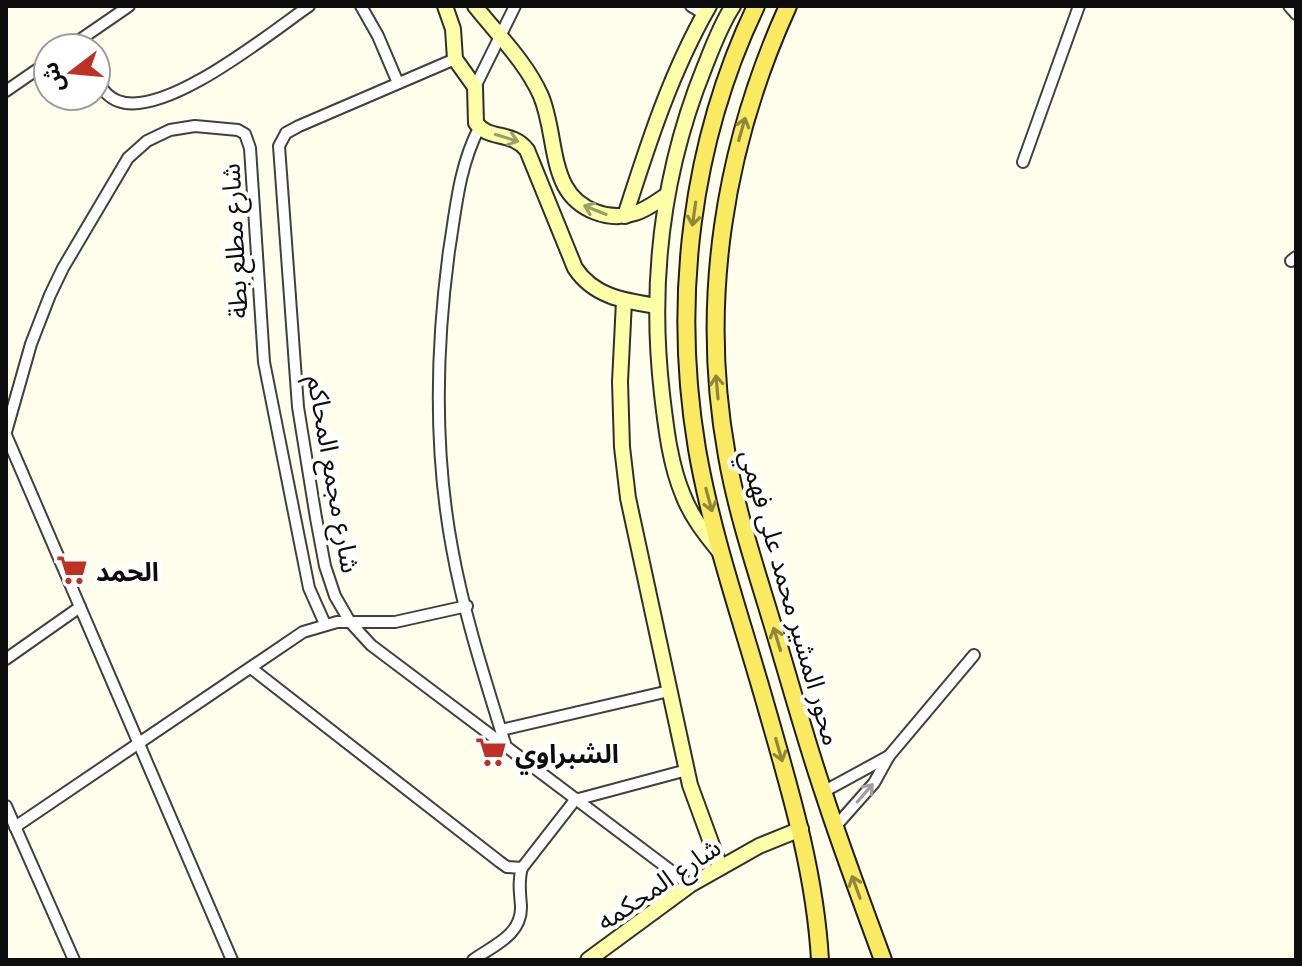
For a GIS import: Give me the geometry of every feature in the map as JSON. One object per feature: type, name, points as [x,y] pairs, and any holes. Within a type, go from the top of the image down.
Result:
[{"type":"main road","name":"محور المشير محمد على فهمي","points":[[756,6],[722,91],[706,147],[695,205],[688,277],[687,350],[692,416],[704,481],[801,829],[814,900],[820,960]]},
{"type":"main road","name":"محور المشير محمد على فهمي","points":[[788,6],[749,107],[730,179],[719,249],[715,357],[721,425],[734,493],[823,792],[883,960]]},
{"type":"street","points":[[92,32],[129,6]]},
{"type":"street","points":[[112,97],[130,103],[173,93],[206,78],[309,6]]},
{"type":"street","points":[[361,6],[398,83]]},
{"type":"street","points":[[445,6],[453,29],[455,59],[475,87]]},
{"type":"street","points":[[475,6],[529,75],[542,98],[565,187],[579,203],[598,213],[625,216],[647,208],[667,195]]},
{"type":"street","points":[[515,6],[475,87],[475,118],[479,128],[519,141],[527,150],[575,268],[582,278],[598,291],[624,301],[657,306]]},
{"type":"street","points":[[625,216],[660,110],[706,10],[691,6]]},
{"type":"street","points":[[725,558],[699,525],[677,479],[664,413],[657,306],[659,242],[678,146],[711,51],[733,6]]},
{"type":"street","points":[[1023,162],[1079,6]]},
{"type":"street","points":[[1289,6],[1296,14]]},
{"type":"street","name":"شارع مجمع المحاكم","points":[[455,59],[299,126],[286,133],[279,146],[295,378],[302,439],[325,566],[335,596],[350,622],[371,645],[690,885]]},
{"type":"street","points":[[6,91],[32,73]]},
{"type":"street","name":"شارع مطلع بطة","points":[[6,434],[31,344],[50,295],[128,158],[147,141],[170,130],[195,126],[238,130],[245,134],[250,148],[260,323],[268,387],[309,588],[325,624]]},
{"type":"street","points":[[479,128],[467,153],[459,183],[441,310],[439,391],[451,546],[506,747]]},
{"type":"street","points":[[538,175],[559,167]]},
{"type":"street","points":[[624,301],[620,382],[622,447],[637,548],[695,801],[720,867]]},
{"type":"street","points":[[6,434],[232,960]]},
{"type":"street","points":[[15,827],[303,632],[325,624],[395,622],[467,606]]},
{"type":"street","points":[[6,659],[80,607]]},
{"type":"street","points":[[835,827],[874,783],[889,756],[974,655]]},
{"type":"street","points":[[251,668],[500,862],[507,867],[522,868]]},
{"type":"street","points":[[501,730],[669,691]]},
{"type":"street","points":[[823,792],[889,756]]},
{"type":"street","points":[[473,960],[516,930],[520,921],[522,868],[575,800],[687,770]]},
{"type":"street","points":[[6,806],[74,960]]},
{"type":"street","name":"شارع المحكمه","points":[[588,960],[690,885],[759,846],[801,829]]},
{"type":"place","name":"الحمد","points":[[72,570]]},
{"type":"place","name":"الشبراوي","points":[[491,752]]}]
